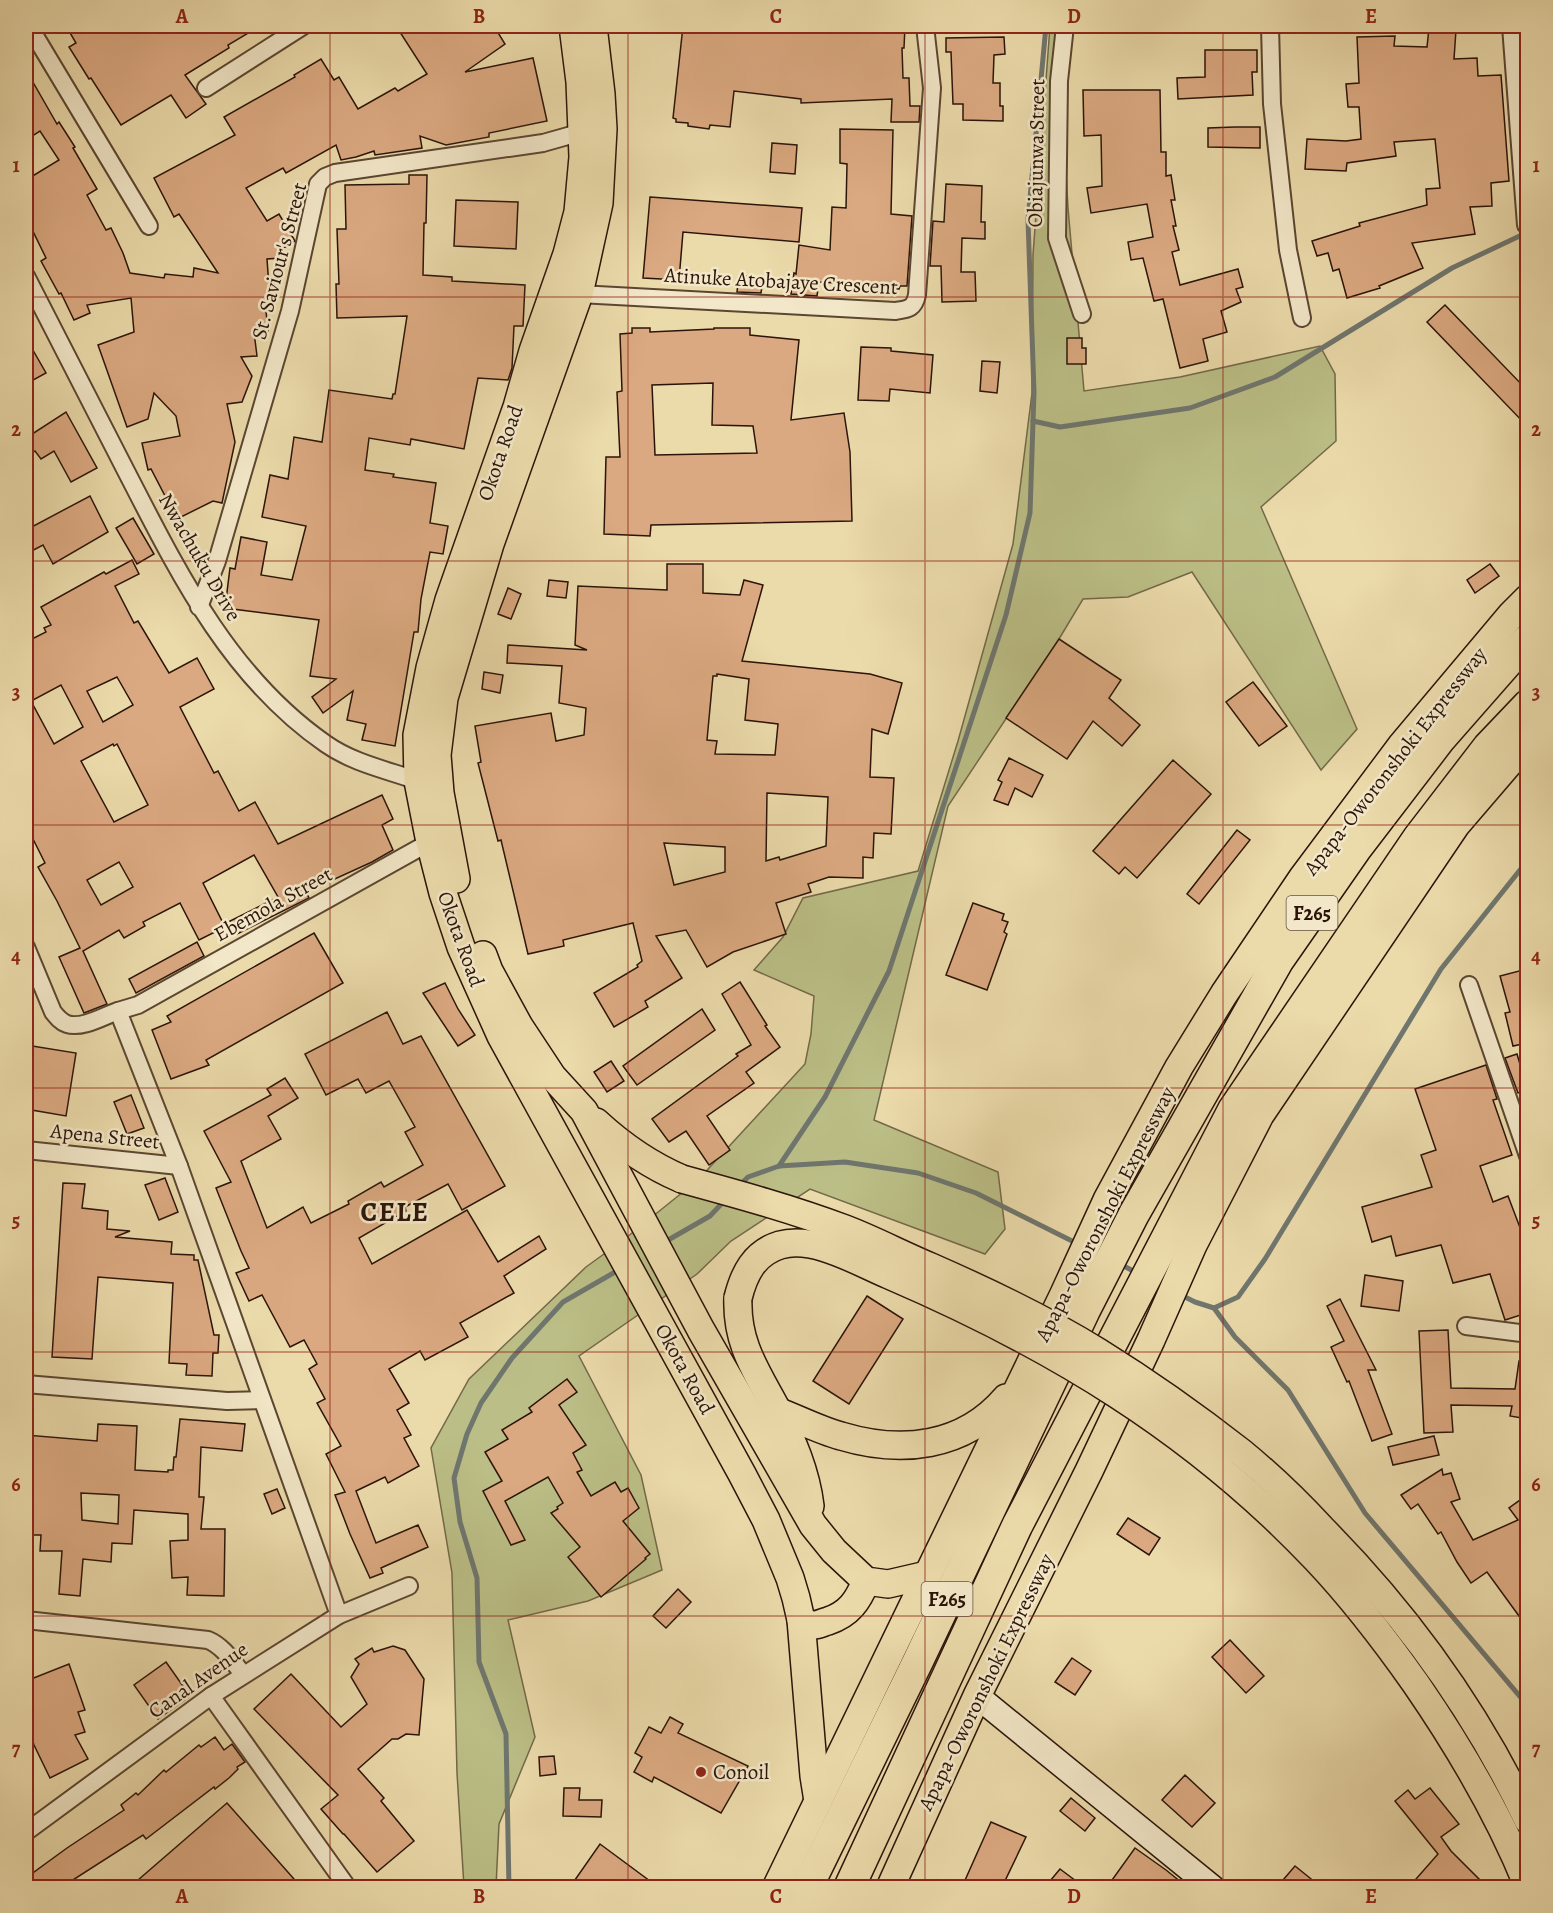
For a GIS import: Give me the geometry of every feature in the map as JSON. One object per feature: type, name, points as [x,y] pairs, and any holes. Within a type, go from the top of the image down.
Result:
[{"type":"highway","name":"Apapa-Oworonshoki Expressway","points":[[807,1887],[919,1659],[1074,1303],[1134,1214],[1285,952],[1356,849],[1441,738],[1527,639]]},
{"type":"highway","name":"Apapa-Oworonshoki Expressway","points":[[849,1887],[1017,1526],[1233,1110],[1418,838],[1488,747],[1527,705]]},
{"type":"main road","name":"Okota Road","points":[[573,26],[580,82],[583,157],[578,212],[567,254],[533,351],[527,410],[444,698],[437,755],[440,793],[457,880],[510,1031],[584,1111],[701,1330],[813,1525],[834,1551],[866,1581]]},
{"type":"main road","name":"Okota Road","points":[[593,26],[603,129],[599,203],[579,294],[527,410],[449,600],[430,668],[417,735],[418,781],[430,842],[460,947],[510,1031],[601,1220],[670,1341],[766,1520],[790,1578],[801,1620],[818,1801]]},
{"type":"main road","name":"Apapa-Oworonshoki Expressway","points":[[776,1887],[1033,1357],[1074,1303],[1107,1200],[1184,1058],[1303,877],[1401,746],[1527,598]]},
{"type":"main road","name":"Apapa-Oworonshoki Expressway","points":[[890,1887],[977,1696],[1089,1471],[1151,1340],[1192,1245],[1260,1115],[1455,825],[1527,741]]},
{"type":"main road","points":[[584,1111],[613,1137],[661,1170],[682,1179],[779,1207],[847,1230],[964,1282],[1034,1316],[1097,1351],[1192,1415],[1244,1455],[1295,1501],[1351,1558],[1395,1610],[1476,1722],[1507,1776],[1527,1820]]},
{"type":"main road","points":[[813,1525],[808,1488],[796,1452],[777,1410],[754,1370],[737,1318],[738,1298],[748,1269],[757,1258],[769,1250],[792,1243],[816,1245],[906,1282],[1025,1339],[1121,1396],[1168,1428],[1224,1472],[1270,1513],[1317,1560],[1393,1651],[1457,1746],[1494,1810],[1527,1886]]},
{"type":"main road","points":[[777,1410],[839,1436],[867,1443],[911,1445],[934,1442],[974,1427],[992,1414],[1011,1392],[1033,1357]]},
{"type":"main road","points":[[801,1620],[814,1625],[843,1614],[852,1608],[859,1598],[866,1581],[888,1584],[927,1575]]},
{"type":"main road","points":[[977,1696],[1213,1887]]},
{"type":"street","points":[[29,26],[149,226]]},
{"type":"street","points":[[206,88],[303,26]]},
{"type":"street","name":"Atinuke Atobajaye Crescent","points":[[579,294],[895,310],[909,309],[913,306],[917,295],[932,88],[925,26]]},
{"type":"street","name":"Obiajunwa Street","points":[[1065,26],[1059,81],[1057,237],[1082,314]]},
{"type":"street","points":[[1270,26],[1273,114],[1288,250],[1302,318]]},
{"type":"street","points":[[1511,26],[1526,225]]},
{"type":"street","name":"St. Saviour's Street","points":[[199,608],[217,561],[290,311],[318,184],[325,177],[335,173],[543,143],[582,132]]},
{"type":"street","name":"Nwachuku Drive","points":[[26,276],[172,561],[199,608],[220,637],[255,680],[292,717],[326,745],[358,762],[418,781]]},
{"type":"street","name":"Ebemola Street","points":[[26,947],[52,1012],[59,1020],[68,1024],[80,1025],[138,1005],[430,842]]},
{"type":"street","points":[[1469,985],[1527,1156]]},
{"type":"street","points":[[118,1011],[179,1166],[339,1615]]},
{"type":"street","name":"Apena Street","points":[[26,1150],[179,1166]]},
{"type":"street","points":[[1466,1326],[1527,1334]]},
{"type":"street","points":[[26,1384],[227,1401],[262,1400]]},
{"type":"street","name":"Canal Avenue","points":[[26,1832],[211,1695],[243,1674],[339,1615],[409,1586]]},
{"type":"street","points":[[26,1620],[208,1640],[215,1643],[243,1674]]},
{"type":"street","points":[[211,1695],[348,1887]]},
{"type":"green space","points":[[1050,26],[1063,26],[1060,67],[1068,208],[1084,391],[1180,377],[1320,346],[1335,374],[1336,441],[1261,507],[1357,729],[1321,770],[1192,572],[1128,597],[1083,599],[948,806],[874,1120],[998,1172],[1005,1229],[985,1254],[810,1189],[731,1241],[697,1274],[579,1356],[641,1475],[662,1570],[588,1601],[508,1620],[535,1737],[499,1824],[496,1887],[464,1887],[457,1773],[452,1573],[431,1448],[469,1379],[586,1267],[698,1180],[805,1064],[811,1034],[814,996],[754,970],[783,937],[803,898],[918,871],[958,741],[1013,544],[1032,393],[1033,255]]},
{"type":"building","points":[[66,26],[260,26],[185,75],[206,104],[186,118],[171,95],[121,125],[69,47],[76,43]]},
{"type":"building","points":[[396,26],[494,26],[505,44],[465,72],[533,58],[547,121],[489,133],[489,137],[446,145],[420,136],[422,148],[375,155],[374,151],[341,160],[336,145],[286,173],[283,168],[246,188],[267,221],[279,214],[295,241],[277,252],[281,258],[267,259],[270,301],[265,301],[268,331],[254,332],[257,356],[241,357],[252,376],[242,402],[227,404],[235,442],[222,503],[213,501],[177,519],[151,469],[148,470],[142,443],[180,436],[176,416],[154,393],[148,419],[127,427],[98,345],[134,332],[131,298],[87,305],[90,313],[74,320],[61,293],[59,294],[41,261],[46,258],[26,217],[26,180],[59,160],[40,131],[26,140],[26,70],[57,124],[59,122],[75,147],[73,148],[97,189],[87,195],[106,230],[111,228],[130,273],[164,278],[165,274],[193,277],[194,268],[218,273],[179,214],[174,217],[154,178],[235,135],[224,117],[295,77],[294,75],[321,59],[334,80],[339,77],[358,109],[395,88],[398,91],[427,74]]},
{"type":"building","points":[[683,26],[905,26],[904,48],[902,48],[903,78],[909,78],[910,106],[920,106],[919,122],[891,122],[892,99],[801,103],[801,99],[734,91],[730,127],[710,125],[709,129],[676,122],[673,118]]},
{"type":"building","points":[[1429,28],[1456,30],[1454,59],[1477,58],[1478,76],[1501,75],[1509,181],[1491,183],[1492,206],[1470,207],[1475,234],[1412,243],[1423,268],[1379,286],[1380,288],[1347,298],[1339,269],[1333,271],[1328,253],[1317,256],[1312,241],[1360,226],[1359,223],[1427,205],[1426,189],[1440,188],[1435,139],[1394,142],[1396,156],[1347,163],[1346,171],[1305,169],[1307,139],[1346,141],[1361,139],[1359,107],[1348,107],[1346,84],[1359,83],[1357,37],[1395,36],[1394,46],[1427,47]]},
{"type":"building","points":[[1004,37],[1005,54],[994,55],[993,83],[1000,83],[1000,106],[1003,106],[1003,121],[963,120],[963,104],[953,104],[951,52],[946,52],[946,38]]},
{"type":"building","points":[[1205,50],[1257,50],[1257,72],[1252,72],[1253,95],[1178,99],[1177,78],[1205,77]]},
{"type":"building","points":[[1083,90],[1160,90],[1161,152],[1166,152],[1166,176],[1171,175],[1175,200],[1171,200],[1176,226],[1173,226],[1179,250],[1172,252],[1180,285],[1238,269],[1243,287],[1236,289],[1241,302],[1221,311],[1227,332],[1203,339],[1208,361],[1180,368],[1163,299],[1154,301],[1143,258],[1131,260],[1128,242],[1153,237],[1147,204],[1091,213],[1087,188],[1102,186],[1101,135],[1084,136]]},
{"type":"building","points":[[1260,127],[1260,148],[1208,147],[1208,128]]},
{"type":"building","points":[[840,129],[893,130],[891,214],[912,216],[907,286],[900,286],[899,289],[819,282],[817,296],[791,294],[799,245],[830,250],[832,207],[846,208],[847,164],[840,163]]},
{"type":"building","points":[[772,143],[797,145],[795,174],[770,172]]},
{"type":"building","points":[[409,175],[427,175],[423,275],[452,277],[452,281],[525,285],[523,326],[514,326],[512,368],[508,380],[478,378],[464,449],[411,439],[410,445],[369,438],[365,470],[394,474],[393,477],[436,483],[430,523],[448,526],[443,554],[430,552],[421,599],[418,632],[414,632],[395,746],[362,740],[366,724],[347,720],[353,691],[323,713],[312,697],[336,679],[310,676],[319,620],[225,608],[230,568],[235,569],[241,537],[267,542],[261,575],[292,580],[306,526],[262,517],[270,475],[288,479],[294,437],[322,442],[329,390],[392,399],[395,394],[407,316],[337,318],[336,284],[339,284],[337,229],[346,229],[345,185],[409,184]]},
{"type":"building","points":[[946,184],[982,186],[981,222],[985,222],[985,239],[962,238],[961,272],[975,272],[976,301],[942,302],[941,266],[930,266],[933,221],[944,222]]},
{"type":"building","points":[[650,197],[802,208],[799,242],[683,232],[679,280],[643,278]]},
{"type":"building","points":[[456,200],[518,202],[516,249],[454,246]]},
{"type":"building","points":[[739,275],[763,278],[761,293],[737,292]]},
{"type":"building","points":[[1445,305],[1527,390],[1527,426],[1427,322]]},
{"type":"building","points":[[632,328],[650,328],[650,332],[750,328],[750,335],[799,340],[791,420],[844,413],[850,452],[852,521],[651,525],[650,536],[604,534],[606,457],[620,457],[617,392],[622,391],[620,334],[632,333]],"holes":[[[713,383],[712,425],[753,426],[757,453],[655,455],[652,385]]]},
{"type":"building","points":[[26,338],[46,373],[26,384]]},
{"type":"building","points":[[1067,338],[1082,338],[1082,348],[1086,348],[1086,364],[1067,364]]},
{"type":"building","points":[[861,347],[891,348],[891,351],[933,355],[930,393],[890,389],[889,401],[858,400]]},
{"type":"building","points":[[982,361],[1000,362],[997,393],[980,391]]},
{"type":"building","points":[[66,412],[97,468],[71,482],[54,451],[41,459],[35,451],[26,457],[26,438]]},
{"type":"building","points":[[90,496],[108,532],[53,564],[43,545],[26,554],[26,530]]},
{"type":"building","points":[[133,518],[154,554],[137,564],[116,528]]},
{"type":"building","points":[[132,560],[139,574],[115,586],[134,623],[138,621],[169,673],[197,658],[214,689],[180,707],[214,773],[218,771],[239,811],[255,802],[278,844],[382,795],[393,819],[382,825],[393,850],[306,892],[309,898],[237,934],[230,921],[278,897],[254,855],[203,883],[225,927],[199,940],[180,903],[143,922],[145,926],[124,938],[119,930],[83,951],[107,1004],[84,1013],[59,957],[80,948],[38,867],[45,863],[32,837],[26,841],[26,642],[46,632],[44,628],[51,625],[41,607],[104,572],[106,574]],"holes":[[[117,677],[133,705],[103,722],[87,691]],[[61,685],[83,727],[54,744],[31,701]],[[117,744],[148,805],[114,822],[81,761]],[[119,862],[133,887],[101,905],[87,880]]]},
{"type":"building","points":[[667,564],[703,564],[703,593],[740,595],[744,580],[763,585],[742,661],[870,674],[902,683],[888,734],[872,729],[870,777],[894,778],[891,834],[874,833],[873,858],[863,857],[863,878],[829,877],[808,884],[811,892],[776,903],[786,934],[733,952],[707,967],[686,930],[656,936],[682,978],[645,1001],[648,1007],[614,1027],[594,993],[638,967],[637,965],[642,961],[633,923],[563,940],[564,946],[528,954],[501,840],[498,841],[478,763],[481,762],[475,726],[551,713],[556,741],[584,735],[586,708],[559,703],[562,666],[507,663],[508,645],[587,650],[575,645],[578,586],[667,590]],"holes":[[[717,674],[749,679],[745,720],[778,724],[775,755],[715,754],[717,741],[707,740],[713,676]],[[767,793],[828,797],[826,846],[780,860],[779,857],[766,861]],[[664,843],[725,847],[725,872],[674,885]]]},
{"type":"building","points":[[1490,564],[1499,576],[1475,593],[1467,580]]},
{"type":"building","points":[[549,580],[568,582],[566,598],[547,596]]},
{"type":"building","points":[[508,588],[521,594],[511,619],[498,614]]},
{"type":"building","points":[[1059,639],[1121,680],[1109,698],[1140,725],[1122,746],[1093,721],[1067,759],[1006,718]]},
{"type":"building","points":[[484,672],[503,675],[500,693],[482,689]]},
{"type":"building","points":[[1253,682],[1287,726],[1259,746],[1226,702]]},
{"type":"building","points":[[1009,758],[1043,775],[1032,797],[1015,788],[1008,805],[994,800],[1002,782],[998,780]]},
{"type":"building","points":[[1173,760],[1211,794],[1137,878],[1125,867],[1119,874],[1093,851]]},
{"type":"building","points":[[1237,830],[1250,840],[1199,904],[1187,894]]},
{"type":"building","points":[[973,903],[1004,914],[1002,920],[1008,922],[1004,932],[1007,934],[987,990],[946,975]]},
{"type":"building","points":[[314,933],[343,983],[206,1060],[209,1065],[171,1079],[152,1030],[171,1022],[167,1016]]},
{"type":"building","points":[[197,942],[204,956],[136,993],[129,979]]},
{"type":"building","points":[[1527,969],[1527,1043],[1513,1046],[1505,1013],[1510,1012],[1500,976]]},
{"type":"building","points":[[740,982],[780,1047],[746,1072],[754,1083],[707,1116],[730,1150],[709,1165],[686,1131],[669,1142],[652,1119],[751,1045],[722,994]]},
{"type":"building","points":[[445,983],[475,1035],[458,1046],[423,993]]},
{"type":"building","points":[[702,1009],[715,1030],[637,1085],[623,1066]]},
{"type":"building","points":[[387,1012],[403,1044],[421,1036],[505,1186],[462,1210],[448,1184],[405,1207],[406,1211],[359,1238],[372,1264],[467,1210],[498,1262],[539,1236],[546,1249],[504,1276],[514,1293],[460,1323],[468,1337],[425,1360],[420,1351],[389,1369],[409,1403],[397,1410],[411,1435],[404,1438],[419,1466],[388,1483],[385,1477],[356,1491],[376,1543],[418,1525],[428,1547],[381,1568],[383,1573],[370,1578],[335,1495],[345,1492],[326,1454],[341,1446],[317,1403],[325,1399],[309,1369],[317,1364],[304,1340],[290,1347],[262,1295],[249,1301],[236,1273],[249,1268],[216,1188],[231,1182],[204,1131],[271,1095],[267,1089],[285,1078],[298,1098],[268,1116],[281,1139],[241,1161],[267,1228],[303,1207],[311,1223],[349,1204],[348,1201],[381,1182],[384,1187],[423,1165],[405,1132],[415,1127],[389,1081],[366,1093],[358,1079],[326,1095],[305,1054]]},
{"type":"building","points":[[26,1045],[76,1053],[66,1116],[26,1109]]},
{"type":"building","points":[[1517,1054],[1527,1088],[1527,1091],[1518,1093],[1505,1058]]},
{"type":"building","points":[[611,1061],[624,1081],[607,1092],[594,1072]]},
{"type":"building","points":[[1486,1065],[1497,1099],[1493,1100],[1512,1155],[1480,1166],[1493,1202],[1508,1196],[1527,1246],[1527,1313],[1505,1320],[1490,1274],[1453,1283],[1441,1245],[1396,1256],[1391,1236],[1372,1242],[1362,1207],[1432,1187],[1421,1155],[1436,1150],[1415,1089]]},
{"type":"building","points":[[131,1095],[144,1128],[127,1134],[114,1102]]},
{"type":"building","points":[[165,1178],[178,1212],[159,1220],[145,1185]]},
{"type":"building","points":[[63,1183],[85,1184],[82,1208],[108,1211],[107,1229],[130,1231],[115,1237],[172,1242],[171,1254],[194,1255],[194,1260],[198,1260],[214,1335],[219,1335],[218,1353],[213,1353],[212,1376],[186,1375],[187,1364],[169,1363],[173,1283],[98,1277],[92,1359],[52,1357]]},
{"type":"building","points":[[1365,1275],[1403,1281],[1399,1311],[1361,1306]]},
{"type":"building","points":[[867,1296],[903,1319],[849,1404],[813,1381]]},
{"type":"building","points":[[1340,1299],[1376,1370],[1368,1370],[1392,1434],[1372,1441],[1349,1381],[1347,1382],[1331,1347],[1344,1341],[1327,1306]]},
{"type":"building","points":[[1448,1330],[1451,1388],[1515,1389],[1519,1361],[1527,1362],[1527,1419],[1510,1416],[1512,1406],[1451,1405],[1453,1432],[1424,1433],[1419,1331]]},
{"type":"building","points":[[567,1379],[577,1392],[559,1405],[586,1445],[573,1453],[582,1470],[577,1472],[591,1496],[615,1482],[621,1492],[628,1488],[639,1508],[623,1521],[650,1554],[601,1597],[568,1557],[580,1547],[551,1513],[563,1503],[548,1477],[505,1501],[525,1540],[511,1545],[483,1491],[502,1481],[485,1452],[508,1439],[502,1430],[532,1412],[529,1408]]},
{"type":"building","points":[[180,1419],[245,1424],[242,1451],[201,1447],[199,1497],[204,1497],[201,1529],[225,1529],[224,1596],[187,1595],[188,1577],[172,1578],[170,1541],[188,1540],[188,1514],[134,1510],[132,1544],[112,1543],[111,1562],[83,1559],[80,1596],[59,1594],[62,1551],[40,1551],[41,1535],[26,1535],[26,1435],[97,1441],[98,1424],[137,1426],[135,1470],[168,1472],[168,1470],[173,1470],[174,1457],[176,1457]],"holes":[[[81,1493],[119,1495],[118,1524],[82,1520]]]},
{"type":"building","points":[[1434,1436],[1439,1455],[1393,1465],[1388,1447]]},
{"type":"building","points":[[1442,1469],[1443,1475],[1451,1473],[1460,1499],[1451,1502],[1473,1540],[1518,1520],[1509,1508],[1527,1495],[1527,1627],[1487,1572],[1471,1583],[1441,1532],[1438,1534],[1418,1504],[1411,1509],[1401,1495]]},
{"type":"building","points":[[277,1489],[285,1508],[272,1514],[264,1494]]},
{"type":"building","points":[[1128,1518],[1160,1538],[1149,1555],[1117,1534]]},
{"type":"building","points":[[678,1589],[691,1602],[666,1628],[653,1616]]},
{"type":"building","points":[[1230,1640],[1264,1676],[1246,1693],[1212,1657]]},
{"type":"building","points":[[393,1646],[405,1650],[424,1679],[419,1735],[406,1734],[398,1739],[392,1739],[358,1769],[384,1798],[381,1801],[414,1841],[377,1872],[321,1809],[338,1795],[254,1709],[291,1674],[341,1727],[367,1704],[351,1677],[359,1664],[355,1659],[372,1648],[374,1652]]},
{"type":"building","points":[[1072,1658],[1091,1671],[1075,1695],[1055,1682]]},
{"type":"building","points":[[166,1662],[190,1696],[158,1719],[134,1685]]},
{"type":"building","points":[[69,1664],[85,1710],[78,1712],[85,1732],[75,1735],[88,1759],[50,1778],[34,1745],[26,1720],[26,1681]]},
{"type":"building","points":[[670,1717],[683,1724],[678,1733],[748,1766],[721,1813],[654,1777],[652,1782],[634,1772],[642,1757],[635,1753],[649,1727],[661,1733]]},
{"type":"building","points":[[215,1737],[224,1750],[232,1744],[245,1762],[237,1767],[238,1769],[229,1778],[146,1839],[143,1835],[62,1887],[26,1887],[26,1878],[124,1810],[121,1805],[136,1793],[138,1795],[164,1770],[166,1772],[199,1745],[201,1747]]},
{"type":"building","points":[[554,1756],[556,1774],[540,1776],[539,1757]]},
{"type":"building","points":[[1185,1775],[1215,1803],[1192,1827],[1162,1800]]},
{"type":"building","points":[[564,1788],[580,1788],[579,1800],[602,1800],[601,1817],[563,1816]]},
{"type":"building","points":[[1430,1788],[1459,1824],[1441,1837],[1451,1851],[1487,1887],[1409,1887],[1438,1854],[1395,1801],[1408,1790],[1415,1799]]},
{"type":"building","points":[[1071,1798],[1095,1818],[1085,1831],[1060,1811]]},
{"type":"building","points":[[227,1803],[301,1887],[130,1887]]},
{"type":"building","points":[[991,1822],[1026,1837],[1002,1887],[962,1887]]},
{"type":"building","points":[[600,1844],[658,1887],[570,1887]]},
{"type":"building","points":[[1135,1848],[1166,1870],[1187,1887],[1107,1887]]},
{"type":"building","points":[[1295,1866],[1321,1887],[1277,1887]]},
{"type":"building","points":[[1060,1869],[1084,1887],[1045,1887]]},
{"type":"waterway","points":[[779,1166],[825,1097],[889,971],[1006,615],[1030,513],[1034,392],[1028,220],[1046,26]]},
{"type":"waterway","points":[[1033,421],[1060,427],[1190,408],[1275,377],[1452,268],[1528,232]]},
{"type":"waterway","points":[[1179,1294],[1214,1308],[1238,1297],[1265,1259],[1441,969],[1528,860]]},
{"type":"waterway","points":[[739,1186],[748,1177],[779,1166],[845,1162],[918,1173],[976,1193],[1080,1245]]},
{"type":"waterway","points":[[663,1243],[710,1216],[726,1199]]},
{"type":"waterway","points":[[1118,1263],[1139,1274]]},
{"type":"waterway","points":[[509,1888],[506,1734],[479,1662],[477,1578],[460,1522],[454,1478],[467,1434],[481,1403],[512,1358],[563,1302],[622,1268]]},
{"type":"waterway","points":[[1214,1308],[1235,1337],[1288,1390],[1365,1513],[1528,1706]]},
{"type":"place","name":"Conoil","points":[[701,1772]]},
{"type":"district","name":"CELE","points":[[395,1212]]}]
